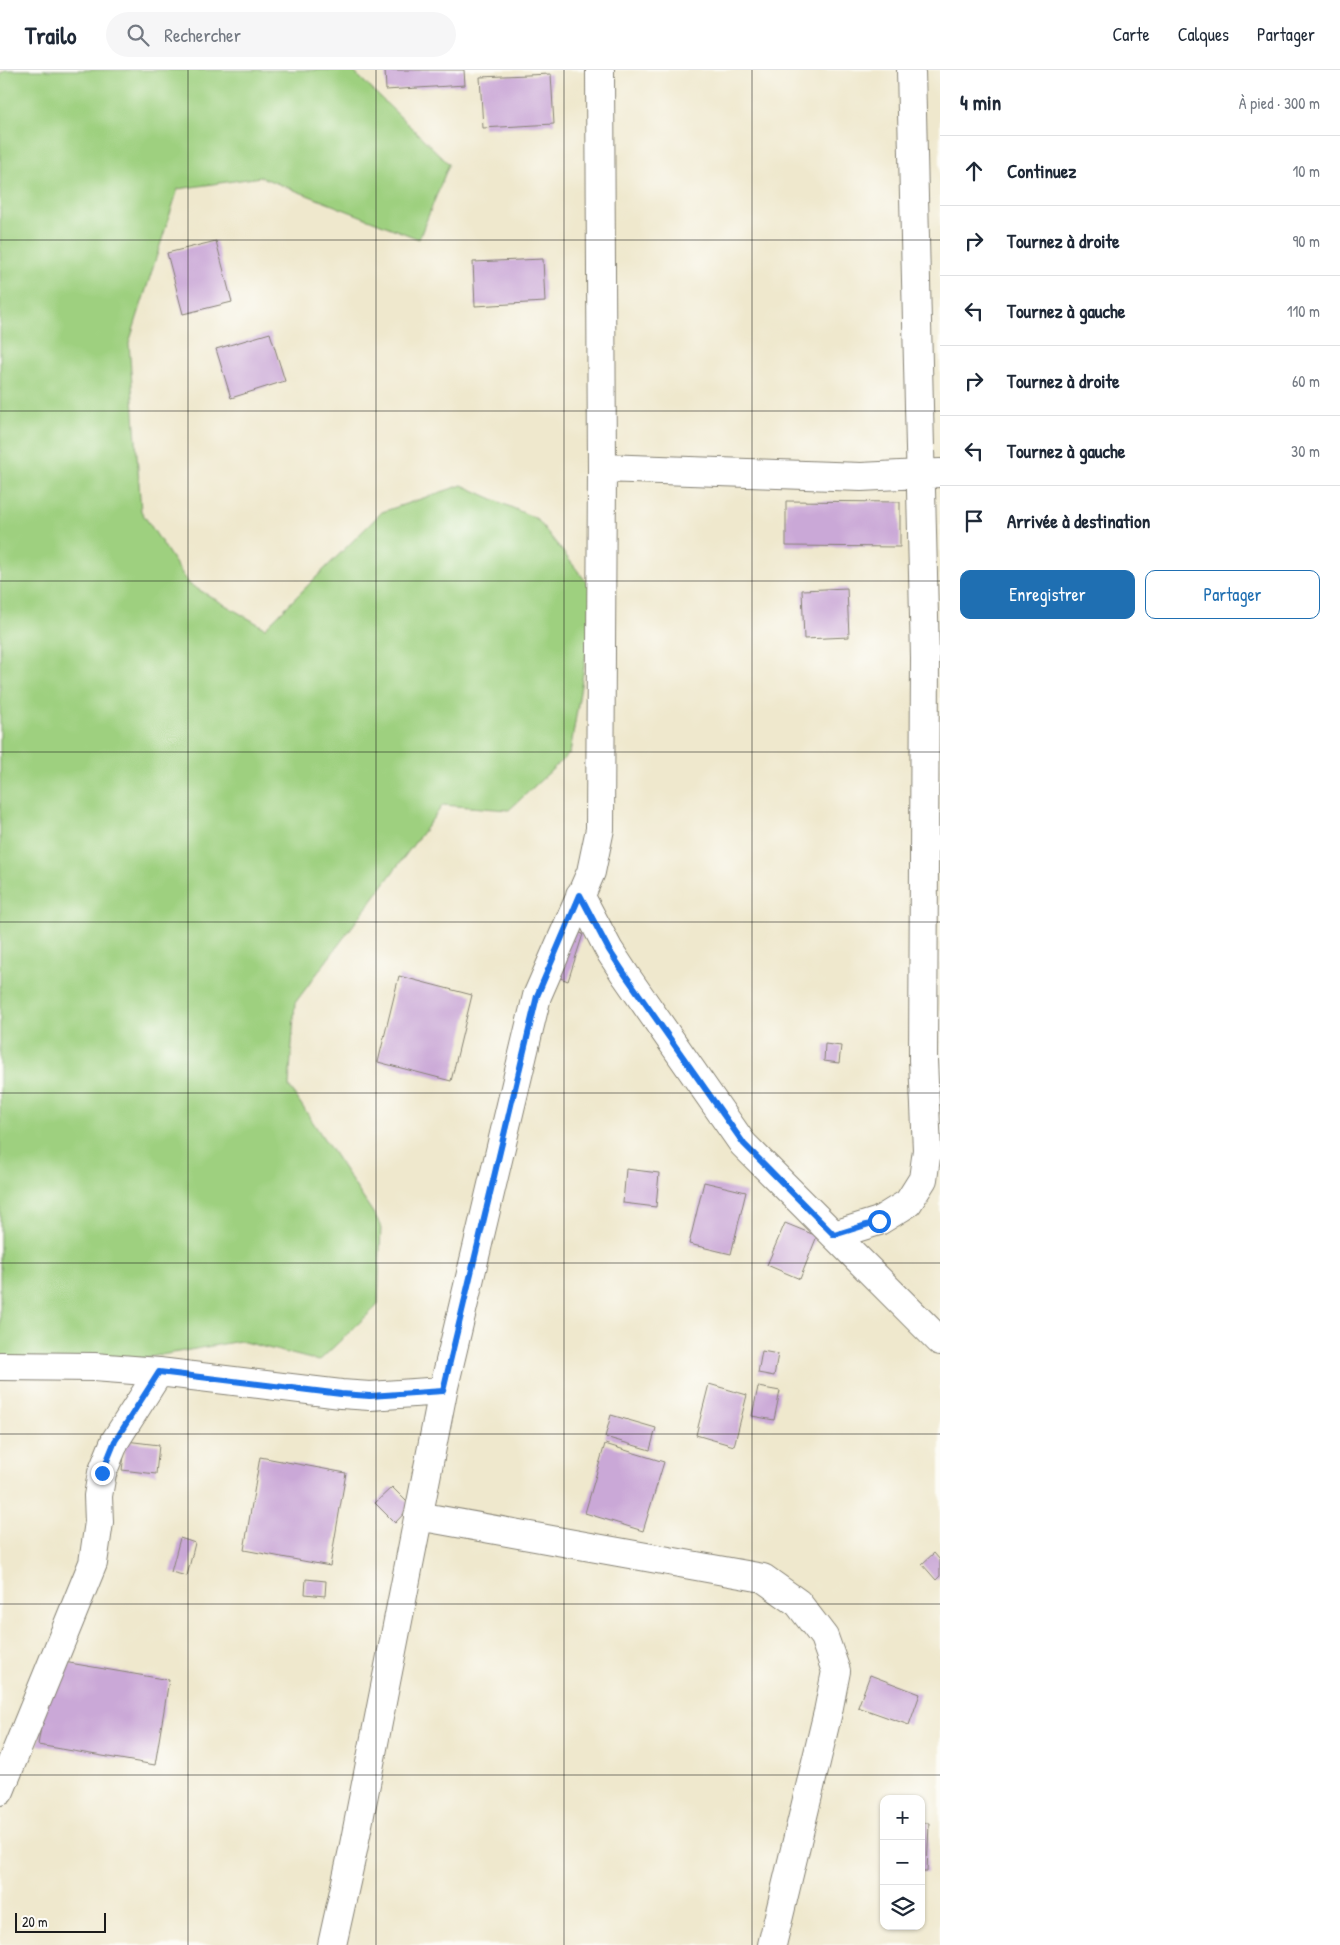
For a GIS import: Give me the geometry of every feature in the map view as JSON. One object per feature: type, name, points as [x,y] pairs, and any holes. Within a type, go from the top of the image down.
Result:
[{"type":"street","points":[[332,1945],[353,1850],[443,1391],[537,996],[591,872],[600,829],[602,468],[600,70]]},
{"type":"street","points":[[834,1235],[879,1221],[908,1203],[923,1179],[927,1150],[923,1060],[925,658],[930,474],[911,70]]},
{"type":"street","points":[[602,468],[861,477],[930,474]]},
{"type":"street","points":[[580,895],[609,950],[626,976],[744,1144],[940,1341]]},
{"type":"street","points":[[0,1366],[94,1367],[159,1372],[370,1396],[443,1391]]},
{"type":"street","points":[[0,1791],[93,1563],[99,1522],[98,1496],[102,1473],[115,1441],[159,1372]]},
{"type":"street","points":[[418,1516],[763,1578],[798,1602],[824,1637],[836,1671],[828,1712],[772,1945]]},
{"type":"green space","points":[[6,70],[352,70],[449,164],[419,239],[261,177],[178,189],[129,343],[141,511],[189,584],[265,628],[382,512],[462,485],[537,519],[596,594],[570,753],[509,810],[443,805],[295,1003],[289,1086],[381,1225],[378,1305],[319,1361],[240,1341],[94,1367],[0,1366],[0,74]]},
{"type":"building","points":[[385,70],[464,70],[465,85],[386,90]]},
{"type":"building","points":[[551,74],[554,124],[483,128],[480,77]]},
{"type":"building","points":[[216,241],[232,302],[183,314],[167,253]]},
{"type":"building","points":[[543,259],[545,302],[475,306],[473,262]]},
{"type":"building","points":[[270,333],[285,381],[231,398],[216,349]]},
{"type":"building","points":[[786,501],[900,502],[900,547],[786,546]]},
{"type":"building","points":[[847,588],[849,637],[804,639],[802,590]]},
{"type":"building","points":[[573,931],[583,934],[568,981],[558,977]]},
{"type":"building","points":[[399,976],[472,995],[451,1081],[378,1062]]},
{"type":"building","points":[[825,1044],[841,1046],[839,1063],[824,1061]]},
{"type":"building","points":[[626,1169],[659,1173],[656,1207],[623,1203]]},
{"type":"building","points":[[704,1182],[746,1192],[731,1254],[689,1244]]},
{"type":"building","points":[[785,1223],[817,1236],[800,1279],[767,1265]]},
{"type":"building","points":[[762,1351],[778,1354],[774,1376],[758,1373]]},
{"type":"building","points":[[709,1384],[747,1395],[734,1446],[696,1435]]},
{"type":"building","points":[[758,1387],[780,1391],[774,1420],[752,1416]]},
{"type":"building","points":[[611,1415],[656,1428],[650,1450],[605,1437]]},
{"type":"building","points":[[126,1441],[159,1445],[156,1474],[122,1470]]},
{"type":"building","points":[[605,1444],[664,1462],[643,1531],[585,1513]]},
{"type":"building","points":[[260,1457],[346,1473],[330,1566],[244,1550]]},
{"type":"building","points":[[392,1487],[411,1506],[395,1523],[375,1503]]},
{"type":"building","points":[[180,1538],[195,1543],[187,1576],[171,1572]]},
{"type":"building","points":[[934,1553],[940,1560],[940,1576],[936,1580],[922,1564]]},
{"type":"building","points":[[306,1579],[326,1581],[325,1596],[305,1594]]},
{"type":"building","points":[[52,1660],[169,1680],[155,1765],[38,1745]]},
{"type":"building","points":[[870,1675],[920,1694],[909,1725],[858,1707]]},
{"type":"building","points":[[925,1823],[929,1823],[927,1872],[925,1872]]},
{"type":"route","points":[[102,1473],[115,1441],[159,1372],[370,1396],[443,1391],[537,996],[580,895],[609,950],[626,976],[744,1144],[834,1235],[879,1221]]}]
